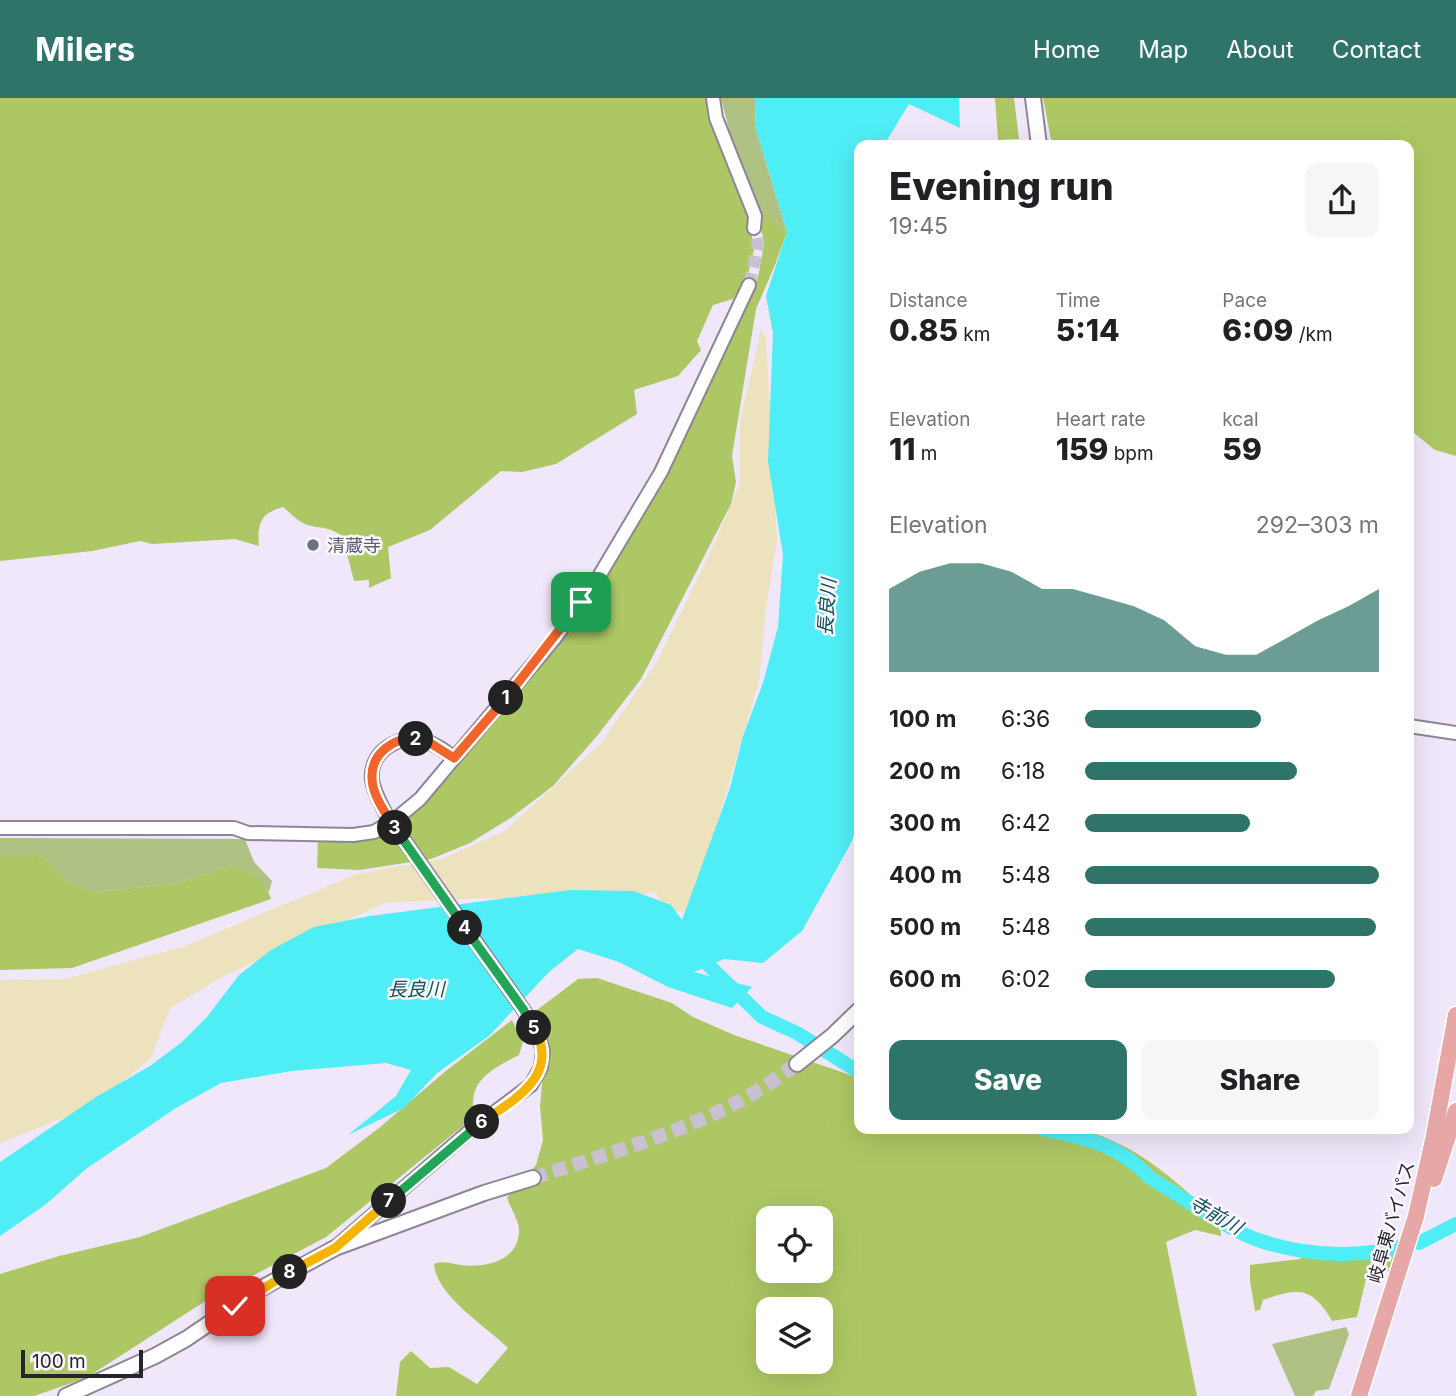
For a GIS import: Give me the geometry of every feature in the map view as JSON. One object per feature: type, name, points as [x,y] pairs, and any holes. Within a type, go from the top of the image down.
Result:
[{"type":"highway","name":"岐阜東バイパス","points":[[1359,1396],[1416,1216],[1434,1136],[1456,1014]]},
{"type":"highway","name":"岐阜東バイパス","points":[[1367,1396],[1456,1111]]},
{"type":"main road","points":[[1033,98],[1038,140]]},
{"type":"main road","points":[[801,1062],[854,1015]]},
{"type":"main road","points":[[66,1396],[186,1339],[260,1289],[335,1248],[484,1193],[533,1178]]},
{"type":"street","points":[[713,98],[716,118],[755,216],[754,228]]},
{"type":"street","points":[[0,828],[234,828],[248,833],[364,833],[374,832],[397,818],[420,799],[555,638],[592,588],[661,472],[749,285]]},
{"type":"street","points":[[1414,727],[1456,733]]},
{"type":"street","points":[[335,1248],[471,1130],[531,1085],[541,1067],[543,1051],[538,1035],[523,1009],[387,816],[377,797],[372,778],[375,761],[384,748],[397,741],[412,738],[427,741],[454,758]]},
{"type":"green space","points":[[0,98],[706,98],[708,120],[728,157],[750,222],[754,250],[747,278],[733,299],[713,305],[697,341],[701,350],[678,376],[634,390],[637,414],[556,464],[522,472],[501,471],[430,530],[388,547],[391,578],[369,588],[369,580],[354,581],[343,538],[328,529],[301,522],[283,507],[270,512],[262,520],[259,546],[235,539],[152,544],[140,541],[92,551],[0,561]]},
{"type":"green space","points":[[721,98],[756,98],[755,126],[787,232],[758,206],[733,146]]},
{"type":"green space","points":[[995,98],[1014,98],[1019,139],[998,140]]},
{"type":"green space","points":[[1043,98],[1456,98],[1456,456],[1435,450],[1414,433],[1414,140],[1051,140]]},
{"type":"green space","points":[[758,206],[787,232],[756,309],[732,456],[736,482],[731,504],[641,679],[597,736],[553,786],[512,817],[470,843],[431,859],[359,870],[317,868],[318,840],[374,836],[415,811],[447,779],[570,630],[627,543],[698,404],[758,277],[764,245]]},
{"type":"green space","points":[[0,838],[245,839],[254,862],[272,881],[269,892],[261,883],[232,866],[173,884],[93,892],[67,881],[39,856],[0,856]]},
{"type":"green space","points":[[0,856],[39,856],[67,881],[93,892],[173,884],[232,866],[261,882],[271,899],[72,968],[0,970]]},
{"type":"green space","points":[[597,978],[672,1003],[693,1017],[734,1035],[854,1076],[854,1134],[1096,1134],[1139,1155],[1172,1179],[1220,1222],[1221,1236],[1195,1230],[1166,1242],[1197,1396],[396,1396],[400,1362],[411,1351],[430,1368],[449,1367],[477,1384],[508,1348],[443,1288],[434,1264],[444,1262],[471,1266],[490,1263],[507,1255],[518,1241],[519,1226],[507,1198],[536,1165],[543,1140],[540,1106],[549,1048],[537,1010],[578,979]]},
{"type":"green space","points":[[512,1020],[523,1042],[519,1055],[492,1070],[481,1081],[474,1094],[469,1121],[326,1237],[207,1300],[86,1378],[34,1396],[0,1396],[0,1274],[59,1256],[140,1237],[326,1168]]},
{"type":"green space","points":[[1401,1249],[1393,1273],[1369,1266],[1357,1317],[1332,1321],[1318,1301],[1311,1296],[1295,1292],[1263,1300],[1260,1310],[1255,1311],[1250,1265],[1300,1259],[1303,1253],[1367,1257]]},
{"type":"green space","points":[[1346,1327],[1349,1334],[1329,1389],[1316,1391],[1313,1396],[1295,1396],[1272,1344]]},
{"type":"sand","points":[[761,329],[766,337],[777,540],[767,601],[759,681],[692,909],[667,914],[655,892],[592,904],[482,898],[385,903],[222,977],[170,1008],[151,1058],[95,1105],[0,1143],[0,980],[65,979],[185,946],[357,874],[442,859],[505,831],[601,743],[657,662],[716,540],[740,483],[740,422]]},
{"type":"water","name":"長良川","points":[[756,98],[959,98],[960,128],[909,104],[887,140],[854,140],[854,834],[802,931],[763,963],[724,959],[694,972],[752,987],[732,1008],[668,987],[619,962],[578,949],[549,972],[489,1036],[437,1073],[404,1108],[348,1135],[396,1096],[411,1070],[386,1063],[292,1071],[221,1083],[176,1108],[86,1169],[45,1205],[0,1236],[0,1162],[96,1097],[150,1066],[182,1042],[207,1017],[239,975],[271,950],[314,927],[370,916],[570,890],[634,891],[671,905],[682,920],[730,788],[743,736],[763,683],[778,627],[783,555],[768,461],[773,333],[766,296],[787,232],[755,126]]},
{"type":"waterway","name":"寺前川","points":[[695,952],[762,1017],[797,1033],[854,1069]]},
{"type":"waterway","name":"寺前川","points":[[1067,1134],[1114,1150],[1150,1178],[1206,1213],[1264,1242],[1334,1254],[1403,1246]]},
{"type":"waterway","name":"寺前川","points":[[1419,1243],[1456,1224]]},
{"type":"tunnel","points":[[749,285],[758,247],[754,228]]},
{"type":"tunnel","points":[[533,1178],[648,1140],[704,1118],[757,1091],[797,1064]]},
{"type":"place","name":"清蔵寺","points":[[313,545]]},
{"type":"route","points":[[235,1306],[260,1289],[335,1248],[471,1130],[531,1085],[541,1067],[543,1051],[538,1035],[523,1009],[387,816],[377,797],[372,778],[375,761],[384,748],[397,741],[412,738],[427,741],[454,758],[555,638],[581,602]]}]
